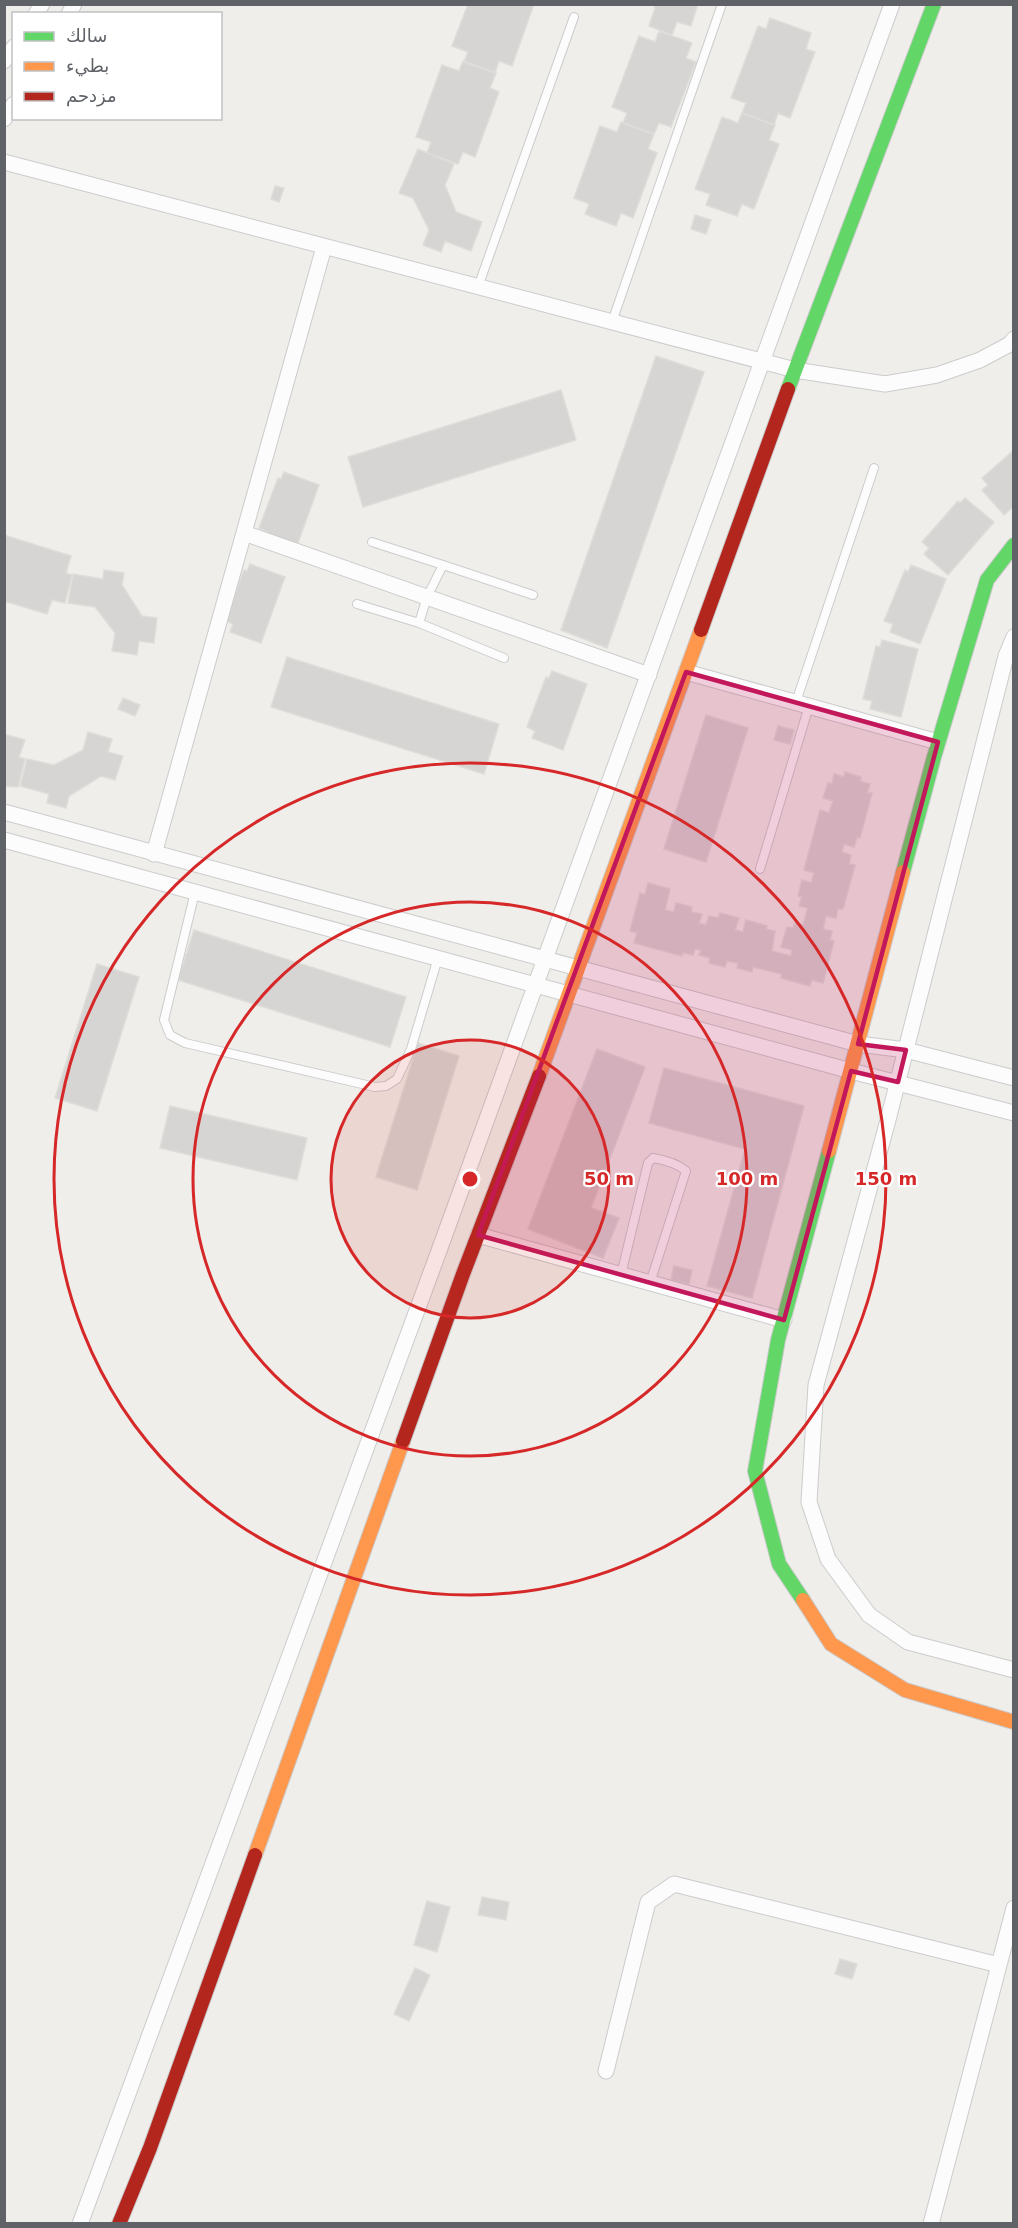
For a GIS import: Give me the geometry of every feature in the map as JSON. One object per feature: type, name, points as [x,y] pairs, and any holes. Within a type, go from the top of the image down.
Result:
[{"type":"street","points":[[80,2223],[536,985],[892,4]]},
{"type":"street","points":[[119,2223],[154,2137],[478,1235],[570,994],[795,370],[934,4]]},
{"type":"street","points":[[4,162],[795,370],[885,384],[937,375],[980,360],[1010,344],[1014,339]]},
{"type":"street","points":[[154,854],[324,246]]},
{"type":"street","points":[[244,533],[649,675]]},
{"type":"street","points":[[1014,545],[987,580],[938,742],[778,1340],[755,1471],[779,1564],[831,1644],[905,1690],[1014,1722]]},
{"type":"street","points":[[1014,637],[1006,656],[898,1082],[816,1385],[809,1502],[828,1559],[869,1615],[908,1642],[1014,1670]]},
{"type":"street","points":[[686,672],[938,742]]},
{"type":"street","points":[[4,812],[858,1044],[906,1050],[1014,1078]]},
{"type":"street","points":[[4,840],[851,1071],[1014,1113]]},
{"type":"street","points":[[478,1235],[784,1320]]},
{"type":"street","points":[[606,2071],[648,1902],[674,1884],[999,1965]]},
{"type":"street","points":[[932,2223],[1014,1908]]},
{"type":"lane","points":[[612,322],[722,4]]},
{"type":"lane","points":[[478,287],[574,17]]},
{"type":"lane","points":[[759,869],[802,704],[874,468]]},
{"type":"lane","points":[[372,542],[532,595]]},
{"type":"lane","points":[[418,623],[443,565]]},
{"type":"lane","points":[[357,604],[418,623],[504,658]]},
{"type":"lane","points":[[195,892],[164,1020],[170,1035],[185,1043],[375,1087],[386,1086],[397,1079],[411,1049],[438,958]]},
{"type":"lane","points":[[621,1275],[648,1163],[653,1158],[662,1159],[680,1165],[686,1171],[650,1283]]},
{"type":"highlighted area","points":[[686,672],[938,742],[858,1044],[906,1050],[898,1082],[851,1071],[784,1320],[478,1235]]},
{"type":"building","points":[[468,4],[534,4],[512,66],[499,61],[495,73],[464,62],[468,52],[452,46]]},
{"type":"building","points":[[653,4],[698,4],[691,26],[677,22],[672,35],[649,26],[655,8]]},
{"type":"building","points":[[770,18],[811,33],[806,49],[815,52],[790,118],[778,113],[774,125],[742,113],[746,103],[731,98],[758,26],[766,29]]},
{"type":"building","points":[[659,31],[692,43],[686,58],[696,62],[671,127],[659,123],[654,134],[623,123],[627,113],[612,107],[639,36],[655,42]]},
{"type":"building","points":[[463,61],[496,73],[490,88],[499,92],[475,157],[463,152],[458,164],[427,153],[431,142],[416,137],[442,65],[459,71]]},
{"type":"building","points":[[742,113],[775,125],[769,140],[779,144],[754,209],[742,204],[737,216],[706,205],[710,194],[695,189],[722,117],[738,123]]},
{"type":"building","points":[[621,122],[654,134],[648,149],[657,153],[633,218],[621,213],[616,226],[585,214],[589,204],[574,198],[600,126],[617,132]]},
{"type":"building","points":[[418,149],[454,164],[445,185],[456,212],[482,222],[471,251],[445,241],[441,252],[423,245],[429,230],[413,198],[399,193]]},
{"type":"building","points":[[275,186],[284,188],[279,202],[271,199]]},
{"type":"building","points":[[695,215],[711,220],[706,234],[691,229]]},
{"type":"building","points":[[656,356],[704,372],[607,648],[561,630]]},
{"type":"building","points":[[561,390],[576,440],[363,507],[348,457]]},
{"type":"building","points":[[1014,450],[1014,506],[1004,515],[982,490],[988,485],[982,478]]},
{"type":"building","points":[[284,472],[319,485],[295,551],[265,539],[268,532],[259,528],[278,478],[281,479]]},
{"type":"building","points":[[965,498],[994,522],[948,575],[924,554],[929,548],[922,542],[958,501],[960,503]]},
{"type":"building","points":[[4,535],[71,556],[66,573],[72,575],[65,603],[52,600],[47,614],[4,601]]},
{"type":"building","points":[[250,564],[285,577],[261,643],[230,632],[233,624],[225,621],[244,570],[247,571]]},
{"type":"building","points":[[911,565],[946,579],[920,644],[890,632],[893,624],[884,621],[905,570],[908,572]]},
{"type":"building","points":[[104,570],[124,573],[122,585],[142,616],[157,618],[154,643],[139,641],[137,655],[112,651],[115,633],[95,607],[68,603],[73,574],[103,579]]},
{"type":"building","points":[[882,640],[918,649],[901,717],[870,709],[872,701],[863,699],[876,646],[880,647]]},
{"type":"building","points":[[287,657],[499,724],[484,774],[271,707]]},
{"type":"building","points":[[552,671],[587,684],[563,750],[532,738],[535,731],[527,727],[546,677],[549,678]]},
{"type":"building","points":[[123,698],[140,705],[135,716],[118,709]]},
{"type":"building","points":[[706,715],[748,728],[706,862],[664,849]]},
{"type":"building","points":[[778,726],[794,730],[790,744],[774,740]]},
{"type":"building","points":[[88,732],[112,739],[108,752],[123,756],[115,780],[101,776],[69,796],[66,808],[47,803],[49,794],[20,786],[27,759],[54,765],[83,750]]},
{"type":"building","points":[[4,734],[25,740],[19,757],[25,759],[18,787],[4,786]]},
{"type":"building","points":[[845,772],[861,777],[860,781],[870,784],[867,793],[872,793],[860,838],[857,837],[854,847],[844,844],[842,852],[851,855],[849,864],[855,865],[843,909],[838,909],[836,918],[826,916],[823,929],[832,931],[830,940],[834,941],[823,983],[812,980],[810,986],[781,978],[782,974],[753,967],[752,972],[737,968],[738,963],[727,961],[725,967],[709,963],[710,958],[699,955],[701,950],[695,949],[693,955],[682,952],[682,956],[634,943],[637,933],[630,931],[640,893],[645,895],[648,883],[670,889],[665,910],[674,912],[676,903],[692,907],[691,912],[702,914],[699,923],[706,925],[709,916],[718,918],[720,913],[739,918],[735,930],[743,932],[746,920],[767,926],[766,929],[775,931],[772,951],[791,956],[792,950],[781,947],[787,927],[793,928],[795,922],[803,925],[808,908],[799,906],[802,897],[798,896],[802,880],[811,883],[814,873],[804,870],[820,810],[829,813],[833,801],[823,798],[828,783],[832,784],[834,774],[844,777]]},
{"type":"building","points":[[194,930],[406,997],[390,1047],[178,980]]},
{"type":"building","points":[[97,964],[139,977],[97,1111],[55,1098]]},
{"type":"building","points":[[418,1043],[459,1056],[417,1190],[376,1177]]},
{"type":"building","points":[[597,1049],[645,1067],[591,1208],[619,1218],[603,1258],[528,1229]]},
{"type":"building","points":[[664,1068],[804,1106],[752,1298],[707,1286],[745,1149],[649,1123]]},
{"type":"building","points":[[170,1106],[307,1138],[297,1180],[160,1148]]},
{"type":"building","points":[[674,1266],[692,1270],[689,1284],[671,1280]]},
{"type":"building","points":[[482,1897],[509,1902],[506,1920],[478,1915]]},
{"type":"building","points":[[427,1901],[450,1907],[437,1952],[414,1945]]},
{"type":"building","points":[[840,1959],[857,1964],[852,1979],[835,1974]]},
{"type":"building","points":[[415,1968],[430,1975],[409,2021],[394,2014]]},
{"type":"traffic: fast","points":[[788,389],[934,4]]},
{"type":"traffic: fast","points":[[903,872],[934,757],[987,580],[1014,545]]},
{"type":"traffic: fast","points":[[803,1600],[779,1564],[755,1471],[778,1340],[829,1151]]},
{"type":"traffic: slow","points":[[539,1076],[701,630]]},
{"type":"traffic: slow","points":[[829,1151],[903,872]]},
{"type":"traffic: slow","points":[[255,1855],[403,1441]]},
{"type":"traffic: slow","points":[[803,1600],[831,1644],[905,1690],[1014,1722]]},
{"type":"traffic: jam","points":[[701,630],[788,389]]},
{"type":"traffic: jam","points":[[403,1441],[463,1274],[539,1076]]},
{"type":"traffic: jam","points":[[119,2224],[150,2148],[255,1855]]}]
